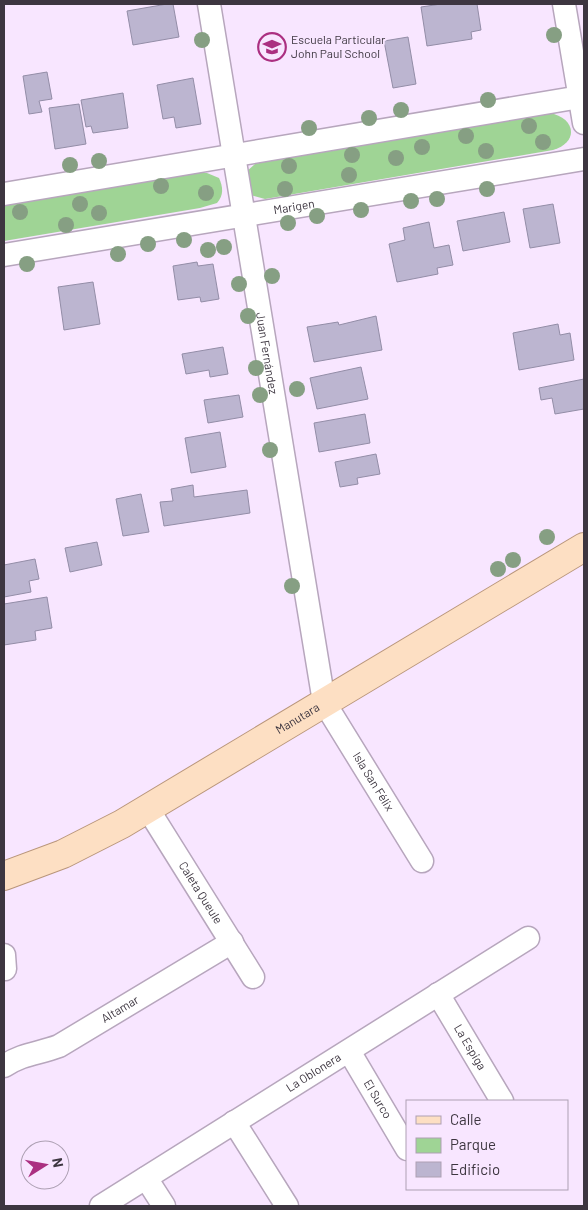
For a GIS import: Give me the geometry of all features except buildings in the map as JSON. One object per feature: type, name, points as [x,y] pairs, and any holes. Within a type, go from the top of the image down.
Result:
[{"type":"main road","name":"Manutara","points":[[4,876],[63,854],[93,840],[148,809],[584,547]]},
{"type":"street","name":"Juan Fernández","points":[[209,4],[324,702]]},
{"type":"street","points":[[564,4],[584,123]]},
{"type":"street","points":[[4,194],[580,97]]},
{"type":"street","name":"Marigen","points":[[4,255],[584,159]]},
{"type":"street","name":"Isla San Félix","points":[[324,702],[422,860]]},
{"type":"street","name":"Caleta Queule","points":[[148,809],[253,977]]},
{"type":"street","name":"La Oblonera","points":[[100,1206],[528,938]]},
{"type":"street","name":"Altamar","points":[[4,1066],[24,1055],[59,1046],[232,942]]},
{"type":"street","name":"La Espiga","points":[[438,994],[501,1100]]},
{"type":"street","name":"El Surco","points":[[348,1051],[406,1147]]},
{"type":"street","points":[[234,1122],[287,1206]]},
{"type":"street","points":[[146,1178],[164,1206]]},
{"type":"green space","points":[[549,113],[564,119],[569,124],[571,130],[567,141],[562,146],[553,150],[265,199],[250,195],[246,172],[255,164]]},
{"type":"green space","points":[[197,173],[207,173],[219,178],[222,191],[217,203],[200,208],[4,241],[4,204]]},
{"type":"place","name":"Escuela Particular John Paul School","points":[[272,47]]}]
